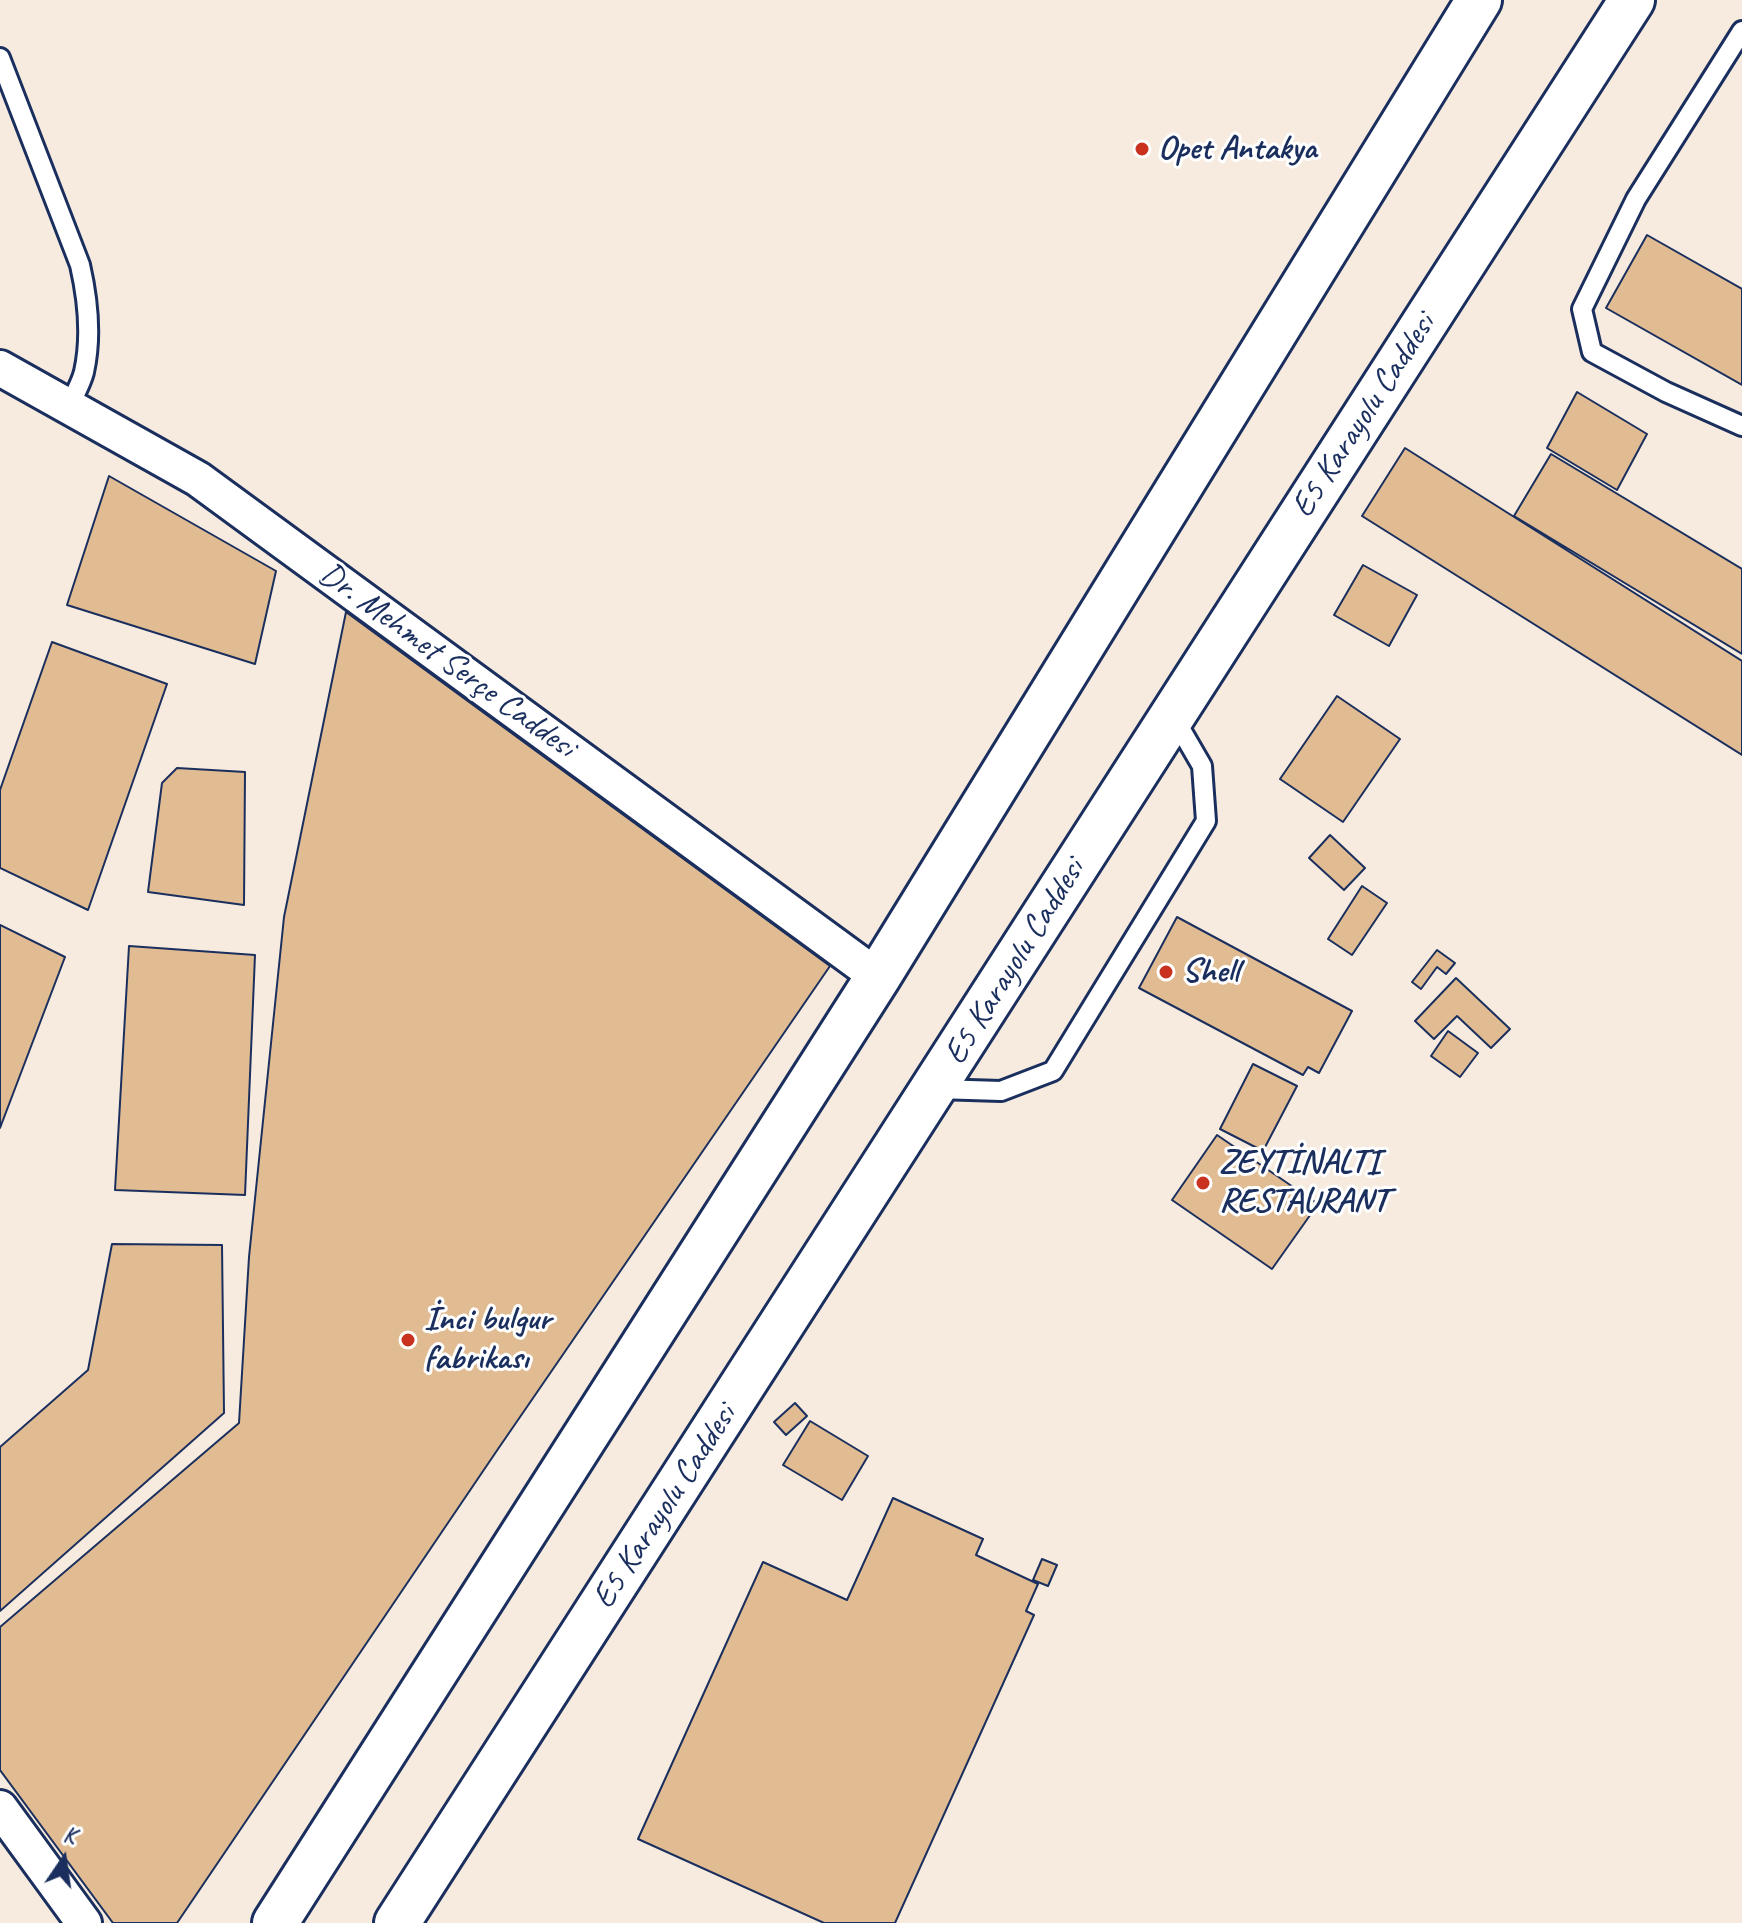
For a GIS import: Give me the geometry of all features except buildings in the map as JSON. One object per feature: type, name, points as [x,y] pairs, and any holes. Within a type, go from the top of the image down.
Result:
[{"type":"highway","points":[[275,1923],[878,977],[1479,0]]},
{"type":"highway","name":"E5 Karayolu Caddesi","points":[[397,1923],[1632,0]]},
{"type":"street","name":"Dr. Mehmet Serçe Caddesi","points":[[4,381],[69,407],[198,479],[878,977]]},
{"type":"street","points":[[0,1808],[84,1923]]},
{"type":"lane","points":[[1742,31],[1636,199],[1582,309],[1592,352],[1666,392],[1742,426]]},
{"type":"lane","points":[[0,58],[80,265],[85,289],[88,343],[83,374],[69,407]]},
{"type":"lane","points":[[934,1089],[1001,1091],[1053,1071],[1206,821],[1202,766],[1172,714]]},
{"type":"place","name":"Opet Antakya","points":[[1142,149]]},
{"type":"place","name":"Shell","points":[[1166,972]]},
{"type":"place","name":"ZEYTİNALTI RESTAURANT","points":[[1203,1183]]},
{"type":"place","name":"İnci bulgur fabrikası","points":[[408,1340]]}]
